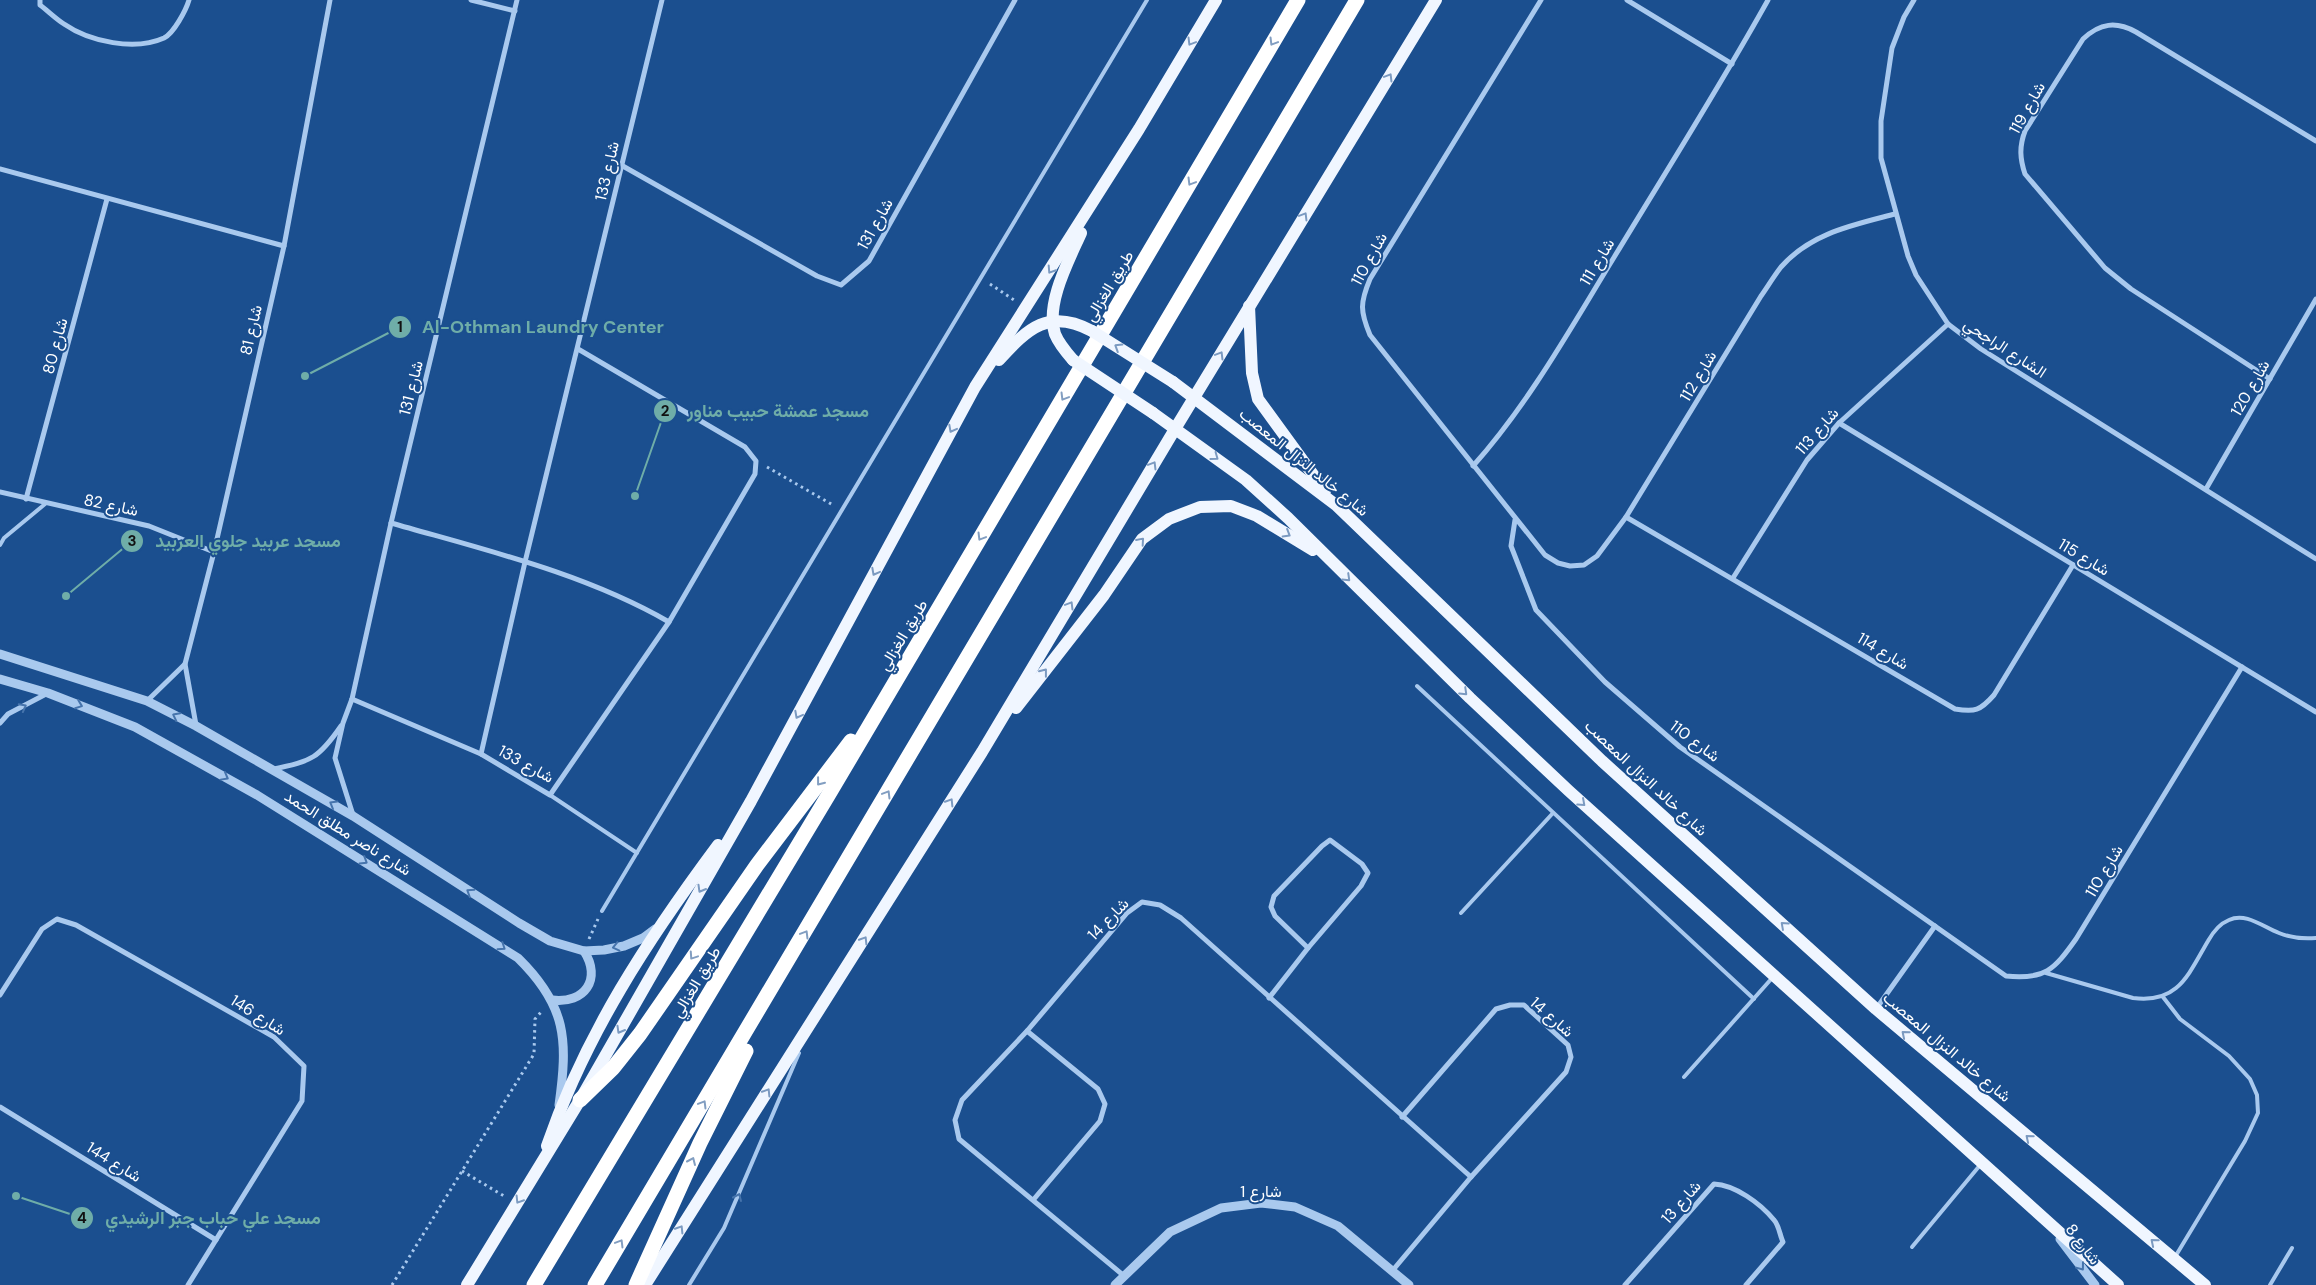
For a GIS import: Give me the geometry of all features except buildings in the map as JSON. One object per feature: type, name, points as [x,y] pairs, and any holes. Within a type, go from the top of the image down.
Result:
[{"type":"highway","name":"طريق الغزالي","points":[[534,1285],[892,688],[1298,0]]},
{"type":"highway","points":[[595,1285],[1357,0]]},
{"type":"highway","points":[[580,1100],[613,1068],[640,1034],[757,865],[892,688]]},
{"type":"highway","points":[[636,1285],[700,1142],[792,955]]},
{"type":"main road","points":[[467,1285],[580,1100],[751,801],[975,386],[1101,190],[1216,0]]},
{"type":"main road","points":[[645,1285],[982,752],[1249,306],[1436,0]]},
{"type":"main road","points":[[1101,190],[1066,267],[1054,302],[1052,320],[1055,334],[1062,347],[1073,360],[1153,413],[1246,480],[1288,518],[1569,792],[2118,1285]]},
{"type":"main road","points":[[1249,306],[1252,373],[1258,399],[1336,505]]},
{"type":"main road","points":[[975,386],[1025,334],[1040,323],[1052,320]]},
{"type":"main road","name":"شارع خالد النزال المعصب","points":[[1052,320],[1079,324],[1174,382],[1336,505],[1602,761],[1876,1009],[2205,1285]]},
{"type":"main road","points":[[982,752],[1104,596],[1142,539],[1169,519],[1200,507],[1231,506],[1257,516],[1327,558]]},
{"type":"main road","points":[[537,1173],[558,1113],[603,1017],[660,926],[751,801]]},
{"type":"street","points":[[40,0],[40,5],[65,25],[99,40],[137,44],[166,37],[185,12],[189,0]]},
{"type":"street","name":"شارع 81","points":[[196,726],[185,664],[214,552],[284,246],[330,0]]},
{"type":"street","points":[[471,0],[515,11]]},
{"type":"street","name":"شارع 131","points":[[353,816],[335,758],[343,723],[352,699],[391,523],[517,0]]},
{"type":"street","name":"شارع 133","points":[[481,754],[525,562],[662,0]]},
{"type":"street","name":"شارع 131","points":[[621,165],[816,276],[841,285],[869,261],[1015,0]]},
{"type":"street","name":"شارع 110","points":[[1541,0],[1370,278],[1361,300],[1362,316],[1370,335],[1515,520],[1545,555]]},
{"type":"street","points":[[1627,0],[1732,64]]},
{"type":"street","name":"شارع 111","points":[[1474,466],[1503,433],[1525,402],[1732,64],[1768,0]]},
{"type":"street","name":"الشارع الراجحي","points":[[1914,0],[1904,17],[1892,48],[1881,121],[1881,158],[1895,214],[1916,276],[1948,324],[1981,349],[2316,559]]},
{"type":"street","name":"شارع 119","points":[[2270,379],[2131,289],[2105,268],[2025,174],[2021,164],[2021,141],[2025,131],[2083,39],[2092,31],[2102,26],[2114,24],[2126,26],[2316,141]]},
{"type":"street","points":[[0,169],[284,246]]},
{"type":"street","name":"شارع 80","points":[[26,499],[107,199]]},
{"type":"street","name":"شارع 112","points":[[1545,555],[1558,563],[1570,566],[1584,565],[1597,556],[1626,517],[1761,296],[1782,267],[1806,244],[1838,229],[1895,214]]},
{"type":"street","name":"شارع 120","points":[[2206,489],[2316,299]]},
{"type":"street","name":"شارع 113","points":[[1733,578],[1807,460],[1838,423],[1948,324]]},
{"type":"street","points":[[578,349],[745,447],[756,461]]},
{"type":"street","name":"شارع 115","points":[[1838,423],[2316,712]]},
{"type":"street","name":"شارع 133","points":[[352,699],[481,754],[550,795],[669,622],[755,474],[756,461]]},
{"type":"street","name":"شارع 82","points":[[0,492],[45,504],[149,526],[214,552]]},
{"type":"street","name":"114 شارع","points":[[1626,517],[1955,708],[1971,711],[1984,706],[1994,695],[2073,565]]},
{"type":"street","name":"شارع 110","points":[[1515,520],[1511,546],[1536,610],[1605,682],[1680,747],[2006,976],[2027,978],[2046,973],[2060,962],[2076,940],[2242,667]]},
{"type":"street","points":[[391,523],[525,562],[636,603],[669,622]]},
{"type":"street","name":"شارع ناصر مطلق الحمد","points":[[0,654],[147,701],[196,726],[353,816],[534,933],[566,947],[584,951],[624,946],[643,938],[660,926]]},
{"type":"street","points":[[147,701],[185,664]]},
{"type":"street","name":"شارع ناصر مطلق الحمد","points":[[0,679],[48,693],[135,727],[257,795],[503,948],[531,971],[552,1000],[559,1018],[564,1057],[558,1113]]},
{"type":"street","points":[[0,723],[8,714],[48,693]]},
{"type":"street","name":"شارع 131","points":[[272,770],[307,762],[326,747],[343,723]]},
{"type":"street","points":[[1269,998],[1308,948],[1361,886],[1368,873],[1362,864],[1330,840],[1274,896],[1271,908],[1276,916],[1308,948]]},
{"type":"street","name":"شارع 14","points":[[1123,1275],[1034,1199],[959,1139],[955,1120],[962,1100],[1027,1031],[1127,913],[1142,902],[1160,905],[1181,918],[1471,1177]]},
{"type":"street","name":"شارع 146","points":[[0,995],[42,929],[57,919],[76,925],[274,1037],[304,1066],[302,1101],[188,1285]]},
{"type":"street","points":[[1876,1009],[1934,926]]},
{"type":"street","points":[[552,1000],[574,999],[590,983],[591,966],[584,951]]},
{"type":"street","name":"شارع 14","points":[[1393,1270],[1471,1177],[1566,1072],[1571,1057],[1568,1046],[1524,1005],[1510,1005],[1496,1009],[1402,1117]]},
{"type":"street","points":[[1027,1031],[1098,1089],[1105,1104],[1100,1121],[1034,1199]]},
{"type":"street","name":"شارع 144","points":[[0,1106],[216,1240]]},
{"type":"street","name":"شارع 13","points":[[1624,1285],[1714,1184],[1725,1184],[1738,1189],[1776,1221],[1780,1233],[1782,1242],[1746,1285]]},
{"type":"street","name":"شارع 1","points":[[1114,1285],[1170,1232],[1221,1208],[1261,1203],[1295,1207],[1338,1226],[1409,1285]]},
{"type":"street","name":"شارع 8","points":[[2046,1220],[2095,1285]]},
{"type":"lane","points":[[602,911],[1147,0]]},
{"type":"lane","points":[[0,545],[4,538],[45,504]]},
{"type":"lane","points":[[1417,686],[1754,999]]},
{"type":"lane","points":[[550,795],[637,853]]},
{"type":"lane","points":[[1461,913],[1553,813]]},
{"type":"lane","points":[[2046,973],[2133,998],[2148,1000],[2163,997],[2176,990],[2186,978],[2214,931],[2230,919],[2241,917],[2252,920],[2291,938],[2316,938]]},
{"type":"lane","points":[[1684,1077],[1774,976]]},
{"type":"lane","points":[[2163,997],[2180,1019],[2228,1056],[2250,1079],[2257,1095],[2258,1113],[2245,1141],[2174,1259]]},
{"type":"lane","points":[[689,1285],[724,1228],[810,1025]]},
{"type":"lane","points":[[1912,1247],[1982,1162]]},
{"type":"lane","points":[[2270,1285],[2292,1248]]},
{"type":"path","points":[[756,461],[842,510]]},
{"type":"path","points":[[584,951],[602,911]]},
{"type":"path","points":[[392,1285],[534,1054],[535,1019],[552,1000]]},
{"type":"path","points":[[462,1171],[517,1204]]},
{"type":"place","name":"Al-Othman Laundry Center","points":[[305,376]]},
{"type":"place","name":"مسجد عمشة حبيب مناور","points":[[635,496]]},
{"type":"place","name":"مسجد عربيد جلوي العربيد","points":[[66,596]]},
{"type":"place","name":"مسجد علي حباب جبر الرشيدي","points":[[16,1196]]}]
